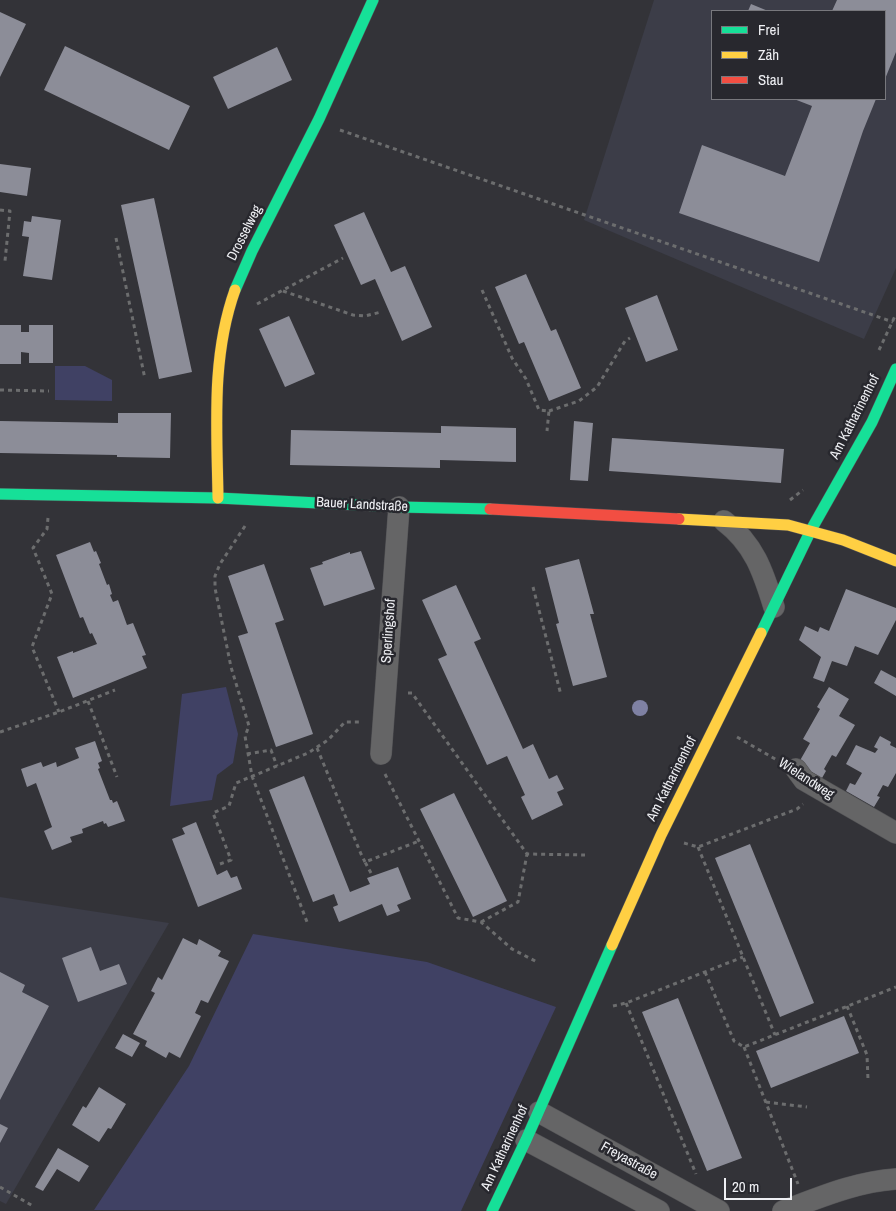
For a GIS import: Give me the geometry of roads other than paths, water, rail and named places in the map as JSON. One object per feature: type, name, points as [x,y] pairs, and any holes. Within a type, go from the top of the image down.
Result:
[{"type":"street","name":"Drosselweg","points":[[218,498],[217,388],[222,341],[228,310],[246,262],[318,122],[373,0]]},
{"type":"street","name":"Am Katharinenhof","points":[[492,1211],[539,1112],[661,835],[716,726],[810,530],[872,422],[896,369]]},
{"type":"street","name":"Bauer Landstraße","points":[[0,494],[218,498],[399,507],[533,510],[788,525],[847,541],[896,561]]},
{"type":"street","name":"Sperlingshof","points":[[381,754],[384,692],[399,507]]},
{"type":"street","points":[[724,521],[737,531],[753,551],[761,567],[774,607]]},
{"type":"street","name":"Wielandweg","points":[[796,769],[804,780],[896,833]]},
{"type":"street","name":"Freyastraße","points":[[539,1112],[719,1211]]},
{"type":"street","points":[[526,1140],[659,1211]]},
{"type":"street","points":[[783,1211],[835,1191],[871,1181],[896,1179]]}]
